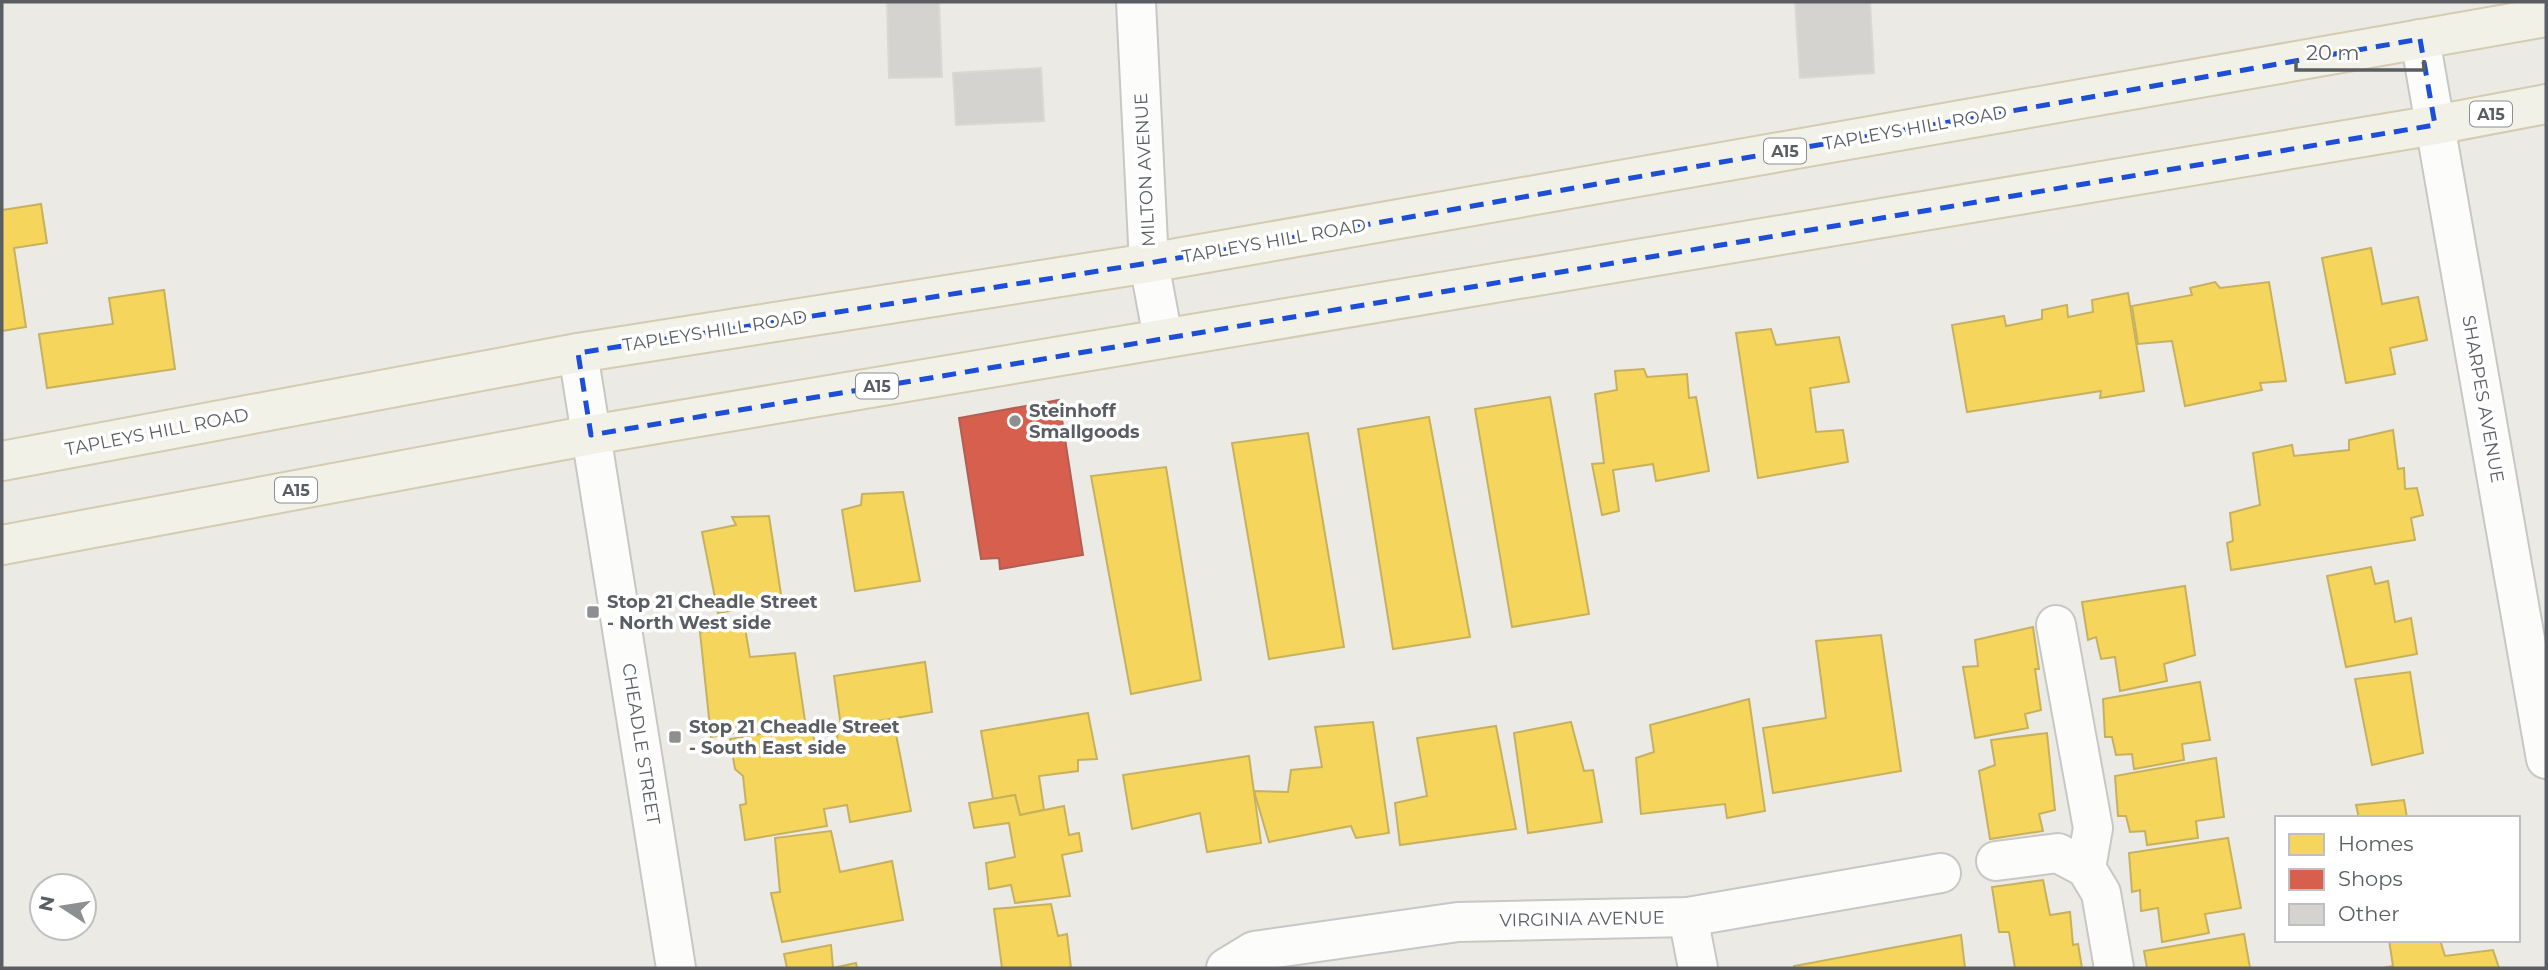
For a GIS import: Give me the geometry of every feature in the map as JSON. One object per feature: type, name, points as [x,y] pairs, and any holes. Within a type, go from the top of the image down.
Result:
[{"type":"main road","name":"TAPLEYS HILL ROAD","points":[[2,461],[578,353],[1149,263],[2546,17]]},
{"type":"main road","name":"A15","points":[[2,545],[591,435],[2435,125],[2546,104]]},
{"type":"street","name":"MILTON AVENUE","points":[[1136,2],[1149,263],[1163,338]]},
{"type":"street","name":"SHARPES AVENUE","points":[[2420,39],[2546,759]]},
{"type":"street","name":"CHEADLE STREET","points":[[578,353],[676,968]]},
{"type":"street","points":[[2056,625],[2093,828],[2087,867]]},
{"type":"street","points":[[1996,861],[2058,853],[2087,867],[2101,893],[2114,968]]},
{"type":"street","name":"VIRGINIA AVENUE","points":[[1226,968],[1254,951],[1458,922],[1688,917],[1941,873]]},
{"type":"street","points":[[1688,917],[1698,968]]},
{"type":"highlighted area","points":[[2420,39],[2435,125],[591,435],[578,353],[1149,263]]},
{"type":"building: Homes","points":[[41,204],[47,243],[14,248],[26,327],[2,331],[2,210]]},
{"type":"building: Homes","points":[[2371,248],[2382,304],[2418,297],[2427,340],[2390,348],[2395,374],[2346,383],[2322,258]]},
{"type":"building: Homes","points":[[2215,282],[2220,288],[2269,282],[2286,381],[2260,383],[2262,390],[2185,406],[2172,341],[2138,344],[2132,306],[2192,295],[2190,288]]},
{"type":"building: Homes","points":[[164,290],[175,369],[47,388],[39,334],[113,324],[109,298]]},
{"type":"building: Homes","points":[[2128,293],[2144,391],[2100,398],[2101,391],[1967,412],[1952,325],[2004,316],[2006,326],[2042,319],[2042,310],[2067,305],[2068,317],[2093,312],[2092,300]]},
{"type":"building: Homes","points":[[1771,329],[1776,345],[1839,337],[1849,382],[1810,388],[1816,432],[1843,430],[1848,462],[1758,478],[1736,333]]},
{"type":"building: Homes","points":[[1644,369],[1647,377],[1687,374],[1689,398],[1696,397],[1709,471],[1656,481],[1653,464],[1613,470],[1619,511],[1602,515],[1592,464],[1604,463],[1595,394],[1617,390],[1615,371]]},
{"type":"building: Homes","points":[[1550,397],[1589,614],[1512,627],[1475,409]]},
{"type":"building: Homes","points":[[1429,417],[1470,637],[1393,649],[1358,429]]},
{"type":"building: Homes","points":[[2393,430],[2398,469],[2404,468],[2405,489],[2417,488],[2423,515],[2411,518],[2415,540],[2231,570],[2227,543],[2233,541],[2230,513],[2260,505],[2253,453],[2292,445],[2294,456],[2349,450],[2349,440]]},
{"type":"building: Homes","points":[[1308,433],[1344,647],[1269,659],[1232,443]]},
{"type":"building: Homes","points":[[1166,467],[1201,680],[1131,694],[1091,476]]},
{"type":"building: Homes","points":[[903,492],[920,581],[855,591],[842,510],[861,505],[862,494]]},
{"type":"building: Homes","points":[[769,516],[782,601],[718,613],[702,532],[736,525],[732,517]]},
{"type":"building: Homes","points":[[2371,567],[2375,584],[2388,581],[2395,622],[2411,618],[2417,654],[2346,667],[2327,576]]},
{"type":"building: Homes","points":[[2185,586],[2195,655],[2164,664],[2167,681],[2120,691],[2115,657],[2101,659],[2096,637],[2088,640],[2082,602]]},
{"type":"building: Homes","points":[[2033,627],[2041,710],[2025,714],[2028,728],[1975,738],[1963,667],[1978,666],[1975,640]]},
{"type":"building: Homes","points":[[745,628],[750,657],[795,653],[805,721],[711,737],[700,632]]},
{"type":"building: Homes","points":[[1881,635],[1901,771],[1773,793],[1763,728],[1826,718],[1816,641]]},
{"type":"building: Homes","points":[[925,662],[932,712],[841,727],[834,676]]},
{"type":"building: Homes","points":[[2410,672],[2423,753],[2372,765],[2355,679]]},
{"type":"building: Homes","points":[[2200,682],[2210,740],[2182,744],[2184,760],[2134,769],[2132,754],[2116,755],[2112,737],[2105,737],[2103,699]]},
{"type":"building: Homes","points":[[1749,699],[1765,811],[1727,818],[1725,804],[1641,814],[1636,758],[1654,752],[1650,725]]},
{"type":"building: Homes","points":[[1088,713],[1097,759],[1078,760],[1078,771],[1039,776],[1044,810],[1020,815],[1015,795],[993,799],[981,731]]},
{"type":"building: Homes","points":[[1373,722],[1389,833],[1356,838],[1351,826],[1269,842],[1254,791],[1288,792],[1291,770],[1322,767],[1315,727]]},
{"type":"building: Homes","points":[[1571,722],[1584,771],[1593,770],[1602,822],[1528,833],[1514,733]]},
{"type":"building: Homes","points":[[894,724],[911,811],[850,822],[847,805],[824,809],[827,826],[745,840],[740,805],[746,804],[743,776],[735,769],[730,739],[809,726],[816,744],[836,741],[838,732]]},
{"type":"building: Homes","points":[[1496,726],[1516,829],[1400,845],[1395,803],[1427,796],[1417,738]]},
{"type":"building: Homes","points":[[2047,733],[2055,810],[2039,814],[2043,831],[1990,839],[1979,771],[1995,765],[1991,740]]},
{"type":"building: Homes","points":[[1249,756],[1261,843],[1207,852],[1200,813],[1132,829],[1123,775]]},
{"type":"building: Homes","points":[[2216,758],[2224,817],[2196,821],[2198,838],[2147,845],[2145,831],[2130,832],[2126,816],[2118,816],[2115,776]]},
{"type":"building: Homes","points":[[1015,795],[1020,815],[1064,806],[1069,835],[1079,833],[1082,851],[1062,855],[1070,896],[1015,903],[1011,885],[989,889],[986,863],[1015,857],[1009,823],[974,828],[969,803]]},
{"type":"building: Homes","points":[[2404,800],[2407,816],[2359,816],[2356,805]]},
{"type":"building: Homes","points":[[831,831],[840,872],[892,861],[903,920],[782,942],[771,893],[780,892],[775,838]]},
{"type":"building: Homes","points":[[2228,838],[2241,908],[2205,914],[2209,933],[2162,942],[2158,908],[2141,911],[2140,890],[2132,892],[2129,853]]},
{"type":"building: Homes","points":[[2043,880],[2050,915],[2070,912],[2073,945],[2078,944],[2082,968],[2015,968],[2009,932],[1999,932],[1992,887]]},
{"type":"building: Homes","points":[[1051,904],[1058,936],[1067,934],[1071,968],[1002,968],[994,909]]},
{"type":"building: Homes","points":[[2244,934],[2250,968],[2147,968],[2144,951]]},
{"type":"building: Homes","points":[[1961,935],[1965,968],[1794,968],[1794,966]]},
{"type":"building: Homes","points":[[2389,942],[2441,942],[2445,956],[2493,950],[2499,968],[2383,968],[2393,966]]},
{"type":"building: Homes","points":[[831,945],[833,968],[787,968],[784,954]]},
{"type":"building: Homes","points":[[856,963],[857,968],[833,968]]},
{"type":"building: Shops","points":[[1059,400],[1083,555],[1000,569],[999,558],[981,559],[959,418]]},
{"type":"building: Other","points":[[887,2],[939,2],[942,77],[889,78]]},
{"type":"building: Other","points":[[1795,2],[1870,2],[1874,73],[1800,78]]},
{"type":"building: Other","points":[[1041,68],[1044,121],[956,125],[953,73]]},
{"type":"place","name":"Steinhoff Smallgoods","points":[[1015,421]]},
{"type":"place","name":"Stop 21 Cheadle Street - North West side","points":[[593,612]]},
{"type":"place","name":"Stop 21 Cheadle Street - South East side","points":[[675,737]]}]
